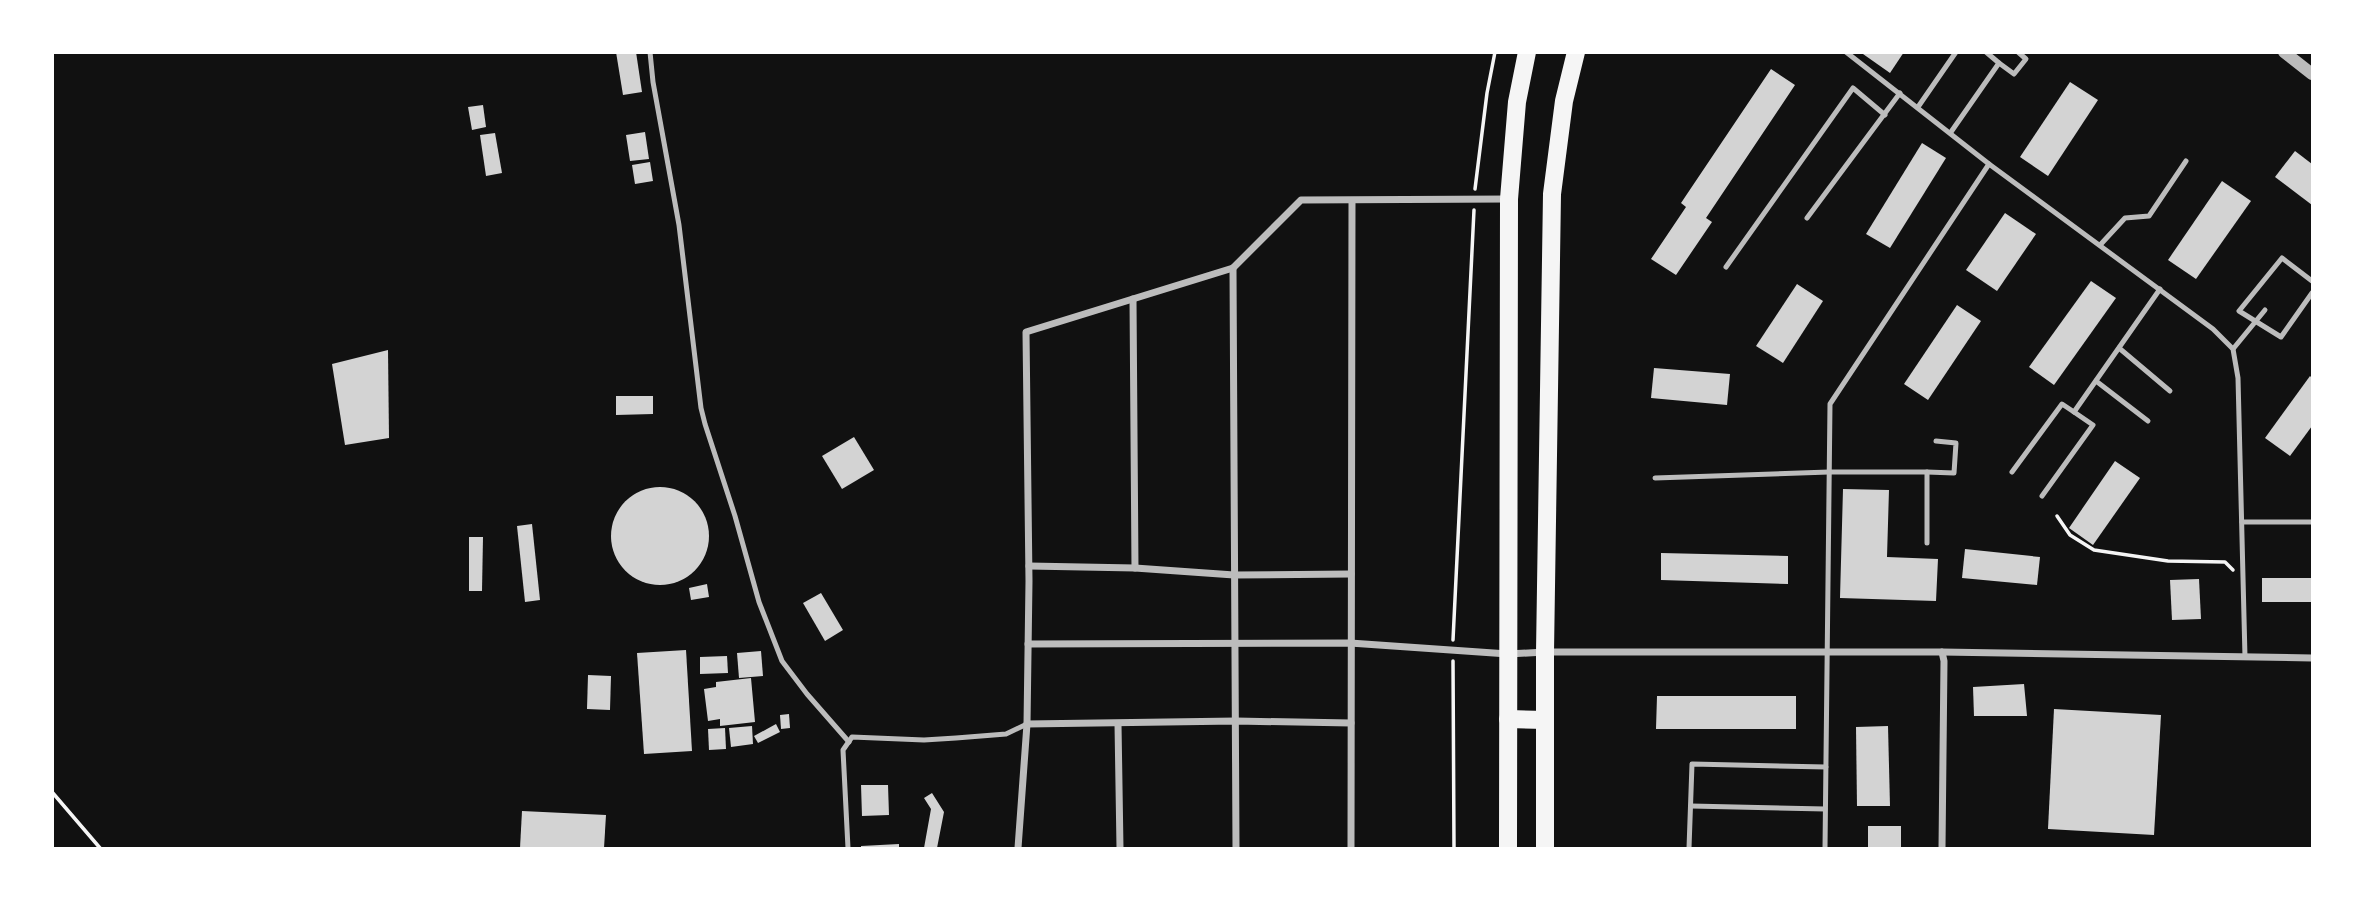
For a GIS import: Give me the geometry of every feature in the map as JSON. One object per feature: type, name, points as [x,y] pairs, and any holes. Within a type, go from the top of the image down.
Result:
[{"type":"main road","points":[[1508,849],[1509,199],[1517,102],[1527,52]]},
{"type":"main road","points":[[1545,849],[1545,652],[1552,194],[1564,102],[1576,52]]},
{"type":"main road","points":[[1508,719],[1545,720]]},
{"type":"street","points":[[2284,52],[2312,74]]},
{"type":"street","points":[[1018,849],[1027,724],[1029,566],[1026,332],[1233,268],[1301,200],[1509,199]]},
{"type":"street","points":[[1351,849],[1352,201]]},
{"type":"street","points":[[1233,268],[1236,849]]},
{"type":"street","points":[[1133,299],[1135,568]]},
{"type":"street","points":[[1029,566],[1135,568],[1234,575],[1352,575]]},
{"type":"street","points":[[1028,644],[1350,643],[1508,654],[1942,652],[2312,658]]},
{"type":"street","points":[[1942,652],[1942,849]]},
{"type":"street","points":[[1027,724],[1236,721],[1351,723]]},
{"type":"street","points":[[1118,724],[1120,849]]},
{"type":"lane","points":[[650,52],[679,225],[705,424],[759,602],[782,661],[849,742]]},
{"type":"lane","points":[[1846,52],[1989,163],[2213,329],[2233,349],[2238,377],[2245,657]]},
{"type":"lane","points":[[1918,107],[1956,52]]},
{"type":"lane","points":[[1986,52],[2014,74],[2026,59],[2018,52]]},
{"type":"lane","points":[[1951,132],[1999,63]]},
{"type":"lane","points":[[1726,267],[1853,88],[1885,115]]},
{"type":"lane","points":[[1807,218],[1900,93]]},
{"type":"lane","points":[[2101,244],[2124,218],[2149,216],[2186,161]]},
{"type":"lane","points":[[1825,849],[1830,404],[1989,163]]},
{"type":"lane","points":[[2312,281],[2282,258],[2239,311],[2281,337],[2312,293]]},
{"type":"lane","points":[[2074,412],[2160,289]]},
{"type":"lane","points":[[2233,349],[2265,310]]},
{"type":"lane","points":[[2119,348],[2170,391]]},
{"type":"lane","points":[[2096,381],[2148,421]]},
{"type":"lane","points":[[2012,472],[2062,404],[2092,425],[2042,496]]},
{"type":"lane","points":[[1655,478],[1829,472],[1954,473],[1956,443],[1936,441]]},
{"type":"lane","points":[[1927,471],[1927,542]]},
{"type":"lane","points":[[2242,523],[2312,522]]},
{"type":"lane","points":[[848,849],[843,751],[852,737],[924,740],[1006,734],[1027,724]]},
{"type":"lane","points":[[1689,849],[1692,764],[1826,767]]},
{"type":"lane","points":[[1690,806],[1825,809]]},
{"type":"path","points":[[1454,849],[1452,650],[1474,199],[1487,93],[1495,52]]},
{"type":"path","points":[[2057,516],[2070,535],[2094,550],[2168,561],[2225,562],[2243,579]]},
{"type":"path","points":[[52,792],[100,849]]},
{"type":"building","points":[[616,52],[636,52],[642,92],[623,95]]},
{"type":"building","points":[[1904,52],[1890,73],[1863,54]]},
{"type":"building","points":[[1771,69],[1795,85],[1706,218],[1712,222],[1676,275],[1651,259],[1686,207],[1681,203]]},
{"type":"building","points":[[2070,82],[2098,100],[2048,176],[2020,157]]},
{"type":"building","points":[[483,105],[486,127],[472,130],[468,107]]},
{"type":"building","points":[[645,132],[649,159],[630,161],[626,135]]},
{"type":"building","points":[[495,133],[502,173],[486,176],[480,135]]},
{"type":"building","points":[[1922,143],[1946,158],[1890,248],[1866,234]]},
{"type":"building","points":[[2295,151],[2312,164],[2312,205],[2275,177]]},
{"type":"building","points":[[650,162],[653,181],[635,184],[632,165]]},
{"type":"building","points":[[2222,181],[2251,201],[2196,279],[2168,260]]},
{"type":"building","points":[[2005,213],[2036,234],[1997,291],[1966,270]]},
{"type":"building","points":[[2091,281],[2116,298],[2054,385],[2029,367]]},
{"type":"building","points":[[1797,284],[1823,301],[1783,363],[1756,346]]},
{"type":"building","points":[[1957,305],[1981,321],[1928,400],[1904,384]]},
{"type":"building","points":[[388,350],[389,438],[345,445],[332,364]]},
{"type":"building","points":[[1654,368],[1730,374],[1727,405],[1651,398]]},
{"type":"building","points":[[2310,376],[2312,426],[2290,456],[2265,438]]},
{"type":"building","points":[[616,396],[653,396],[653,414],[616,415]]},
{"type":"building","points":[[854,437],[874,470],[842,489],[822,456]]},
{"type":"building","points":[[2115,461],[2140,478],[2093,545],[2069,528]]},
{"type":"building","points":[[660,487],[679,491],[695,501],[705,517],[709,536],[705,555],[695,571],[679,581],[660,585],[641,581],[625,571],[615,555],[611,536],[615,517],[625,501],[641,491]]},
{"type":"building","points":[[1843,489],[1889,490],[1887,557],[1938,559],[1936,601],[1840,598]]},
{"type":"building","points":[[532,524],[540,600],[525,602],[517,526]]},
{"type":"building","points":[[469,537],[483,537],[482,591],[469,591]]},
{"type":"building","points":[[1965,549],[2040,557],[2037,585],[1962,578]]},
{"type":"building","points":[[1661,553],[1788,556],[1788,584],[1661,580]]},
{"type":"building","points":[[2262,578],[2312,578],[2312,602],[2262,602]]},
{"type":"building","points":[[2199,579],[2201,619],[2172,620],[2170,580]]},
{"type":"building","points":[[707,584],[709,597],[691,600],[689,588]]},
{"type":"building","points":[[821,593],[843,630],[825,641],[803,603]]},
{"type":"building","points":[[686,650],[692,751],[644,754],[637,653]]},
{"type":"building","points":[[761,651],[763,676],[739,678],[737,653]]},
{"type":"building","points":[[727,656],[728,673],[700,674],[700,657]]},
{"type":"building","points":[[588,675],[611,676],[610,710],[587,709]]},
{"type":"building","points":[[751,678],[755,722],[720,726],[720,719],[708,721],[704,689],[716,687],[716,682]]},
{"type":"building","points":[[2024,684],[2027,716],[1974,716],[1973,687]]},
{"type":"building","points":[[1657,696],[1796,696],[1796,729],[1656,729]]},
{"type":"building","points":[[2054,709],[2161,715],[2154,835],[2048,829]]},
{"type":"building","points":[[789,714],[790,728],[781,729],[780,715]]},
{"type":"building","points":[[776,724],[780,732],[758,743],[754,736]]},
{"type":"building","points":[[752,726],[753,744],[731,747],[729,728]]},
{"type":"building","points":[[1888,726],[1890,806],[1857,806],[1856,727]]},
{"type":"building","points":[[725,728],[726,749],[709,750],[708,729]]},
{"type":"building","points":[[861,785],[888,785],[889,815],[862,816]]},
{"type":"building","points":[[932,793],[944,812],[937,848],[924,848],[931,809],[924,798]]},
{"type":"building","points":[[522,811],[606,815],[604,848],[520,848]]},
{"type":"building","points":[[1868,826],[1901,826],[1901,848],[1868,848]]},
{"type":"building","points":[[899,844],[899,848],[861,848],[861,846]]}]
